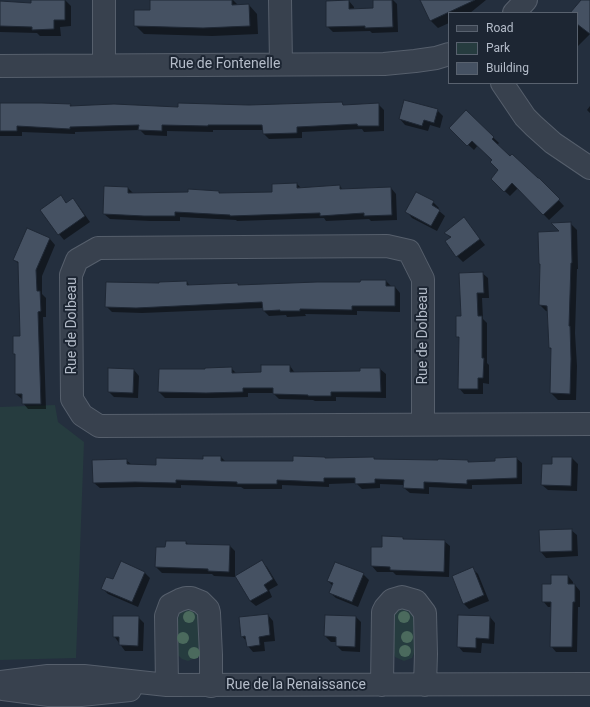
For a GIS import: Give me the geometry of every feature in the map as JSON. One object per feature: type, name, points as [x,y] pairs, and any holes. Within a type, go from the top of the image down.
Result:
[{"type":"street","points":[[104,0],[104,65]]},
{"type":"street","points":[[280,0],[281,64]]},
{"type":"street","points":[[515,12],[526,0]]},
{"type":"street","name":"Rue de Fontenelle","points":[[0,66],[384,64],[436,58],[448,54]]},
{"type":"street","points":[[503,84],[525,117],[534,126],[553,143],[590,168]]},
{"type":"street","name":"Rue de Dolbeau","points":[[423,424],[424,279],[409,251],[387,246],[98,248],[77,260],[71,275],[72,398],[82,415],[99,426],[590,424]]},
{"type":"street","name":"Rue de la Renaissance","points":[[382,685],[383,612],[392,600],[402,597],[416,601],[425,613],[425,685]]},
{"type":"street","name":"Rue de la Renaissance","points":[[167,685],[166,616],[170,605],[180,600],[191,598],[201,602],[208,609],[209,613],[211,686]]},
{"type":"street","name":"Rue de la Renaissance","points":[[0,682],[48,676],[84,676],[167,685],[211,686],[590,684]]},
{"type":"street","name":"Rue de la Renaissance","points":[[0,689],[50,695],[81,695],[167,685]]},
{"type":"green space","points":[[55,405],[58,422],[84,442],[76,658],[0,660],[0,407]]},
{"type":"green space","points":[[190,608],[197,613],[199,617],[200,650],[199,655],[196,658],[188,661],[182,659],[178,655],[177,622],[180,611]]},
{"type":"green space","points":[[402,608],[409,609],[415,615],[415,651],[412,658],[404,661],[395,657],[393,650],[393,618],[395,613]]},
{"type":"building","points":[[31,0],[65,0],[65,20],[54,20],[54,29],[32,30],[32,27],[0,26],[0,1],[31,3]]},
{"type":"building","points":[[150,0],[232,0],[232,5],[249,4],[250,26],[203,28],[134,26],[134,10],[150,10]]},
{"type":"building","points":[[349,0],[349,9],[373,8],[373,0],[392,0],[393,27],[326,27],[326,1]]},
{"type":"building","points":[[420,0],[475,0],[448,12],[430,21]]},
{"type":"building","points":[[581,0],[590,0],[590,34],[578,25],[578,12],[571,12]]},
{"type":"building","points":[[404,100],[438,109],[434,123],[424,120],[422,126],[399,119]]},
{"type":"building","points":[[342,102],[343,105],[379,103],[379,126],[358,126],[357,124],[297,127],[297,133],[263,134],[262,125],[162,125],[162,131],[138,130],[139,125],[70,127],[70,129],[17,126],[17,131],[0,131],[0,103],[71,104],[70,106],[114,104],[178,107],[178,103],[249,105]]},
{"type":"building","points":[[466,110],[494,137],[492,139],[510,156],[512,154],[560,199],[543,215],[512,183],[504,192],[491,179],[498,170],[490,162],[492,160],[472,141],[467,146],[449,128]]},
{"type":"building","points":[[297,183],[297,188],[340,185],[340,189],[391,187],[392,215],[364,216],[364,213],[320,216],[320,213],[230,216],[175,212],[175,216],[103,214],[104,186],[128,187],[128,193],[188,192],[188,189],[219,191],[219,193],[272,192],[272,184]]},
{"type":"building","points":[[416,192],[434,201],[432,205],[440,210],[431,226],[405,212]]},
{"type":"building","points":[[61,195],[66,203],[73,198],[85,216],[58,235],[40,210]]},
{"type":"building","points":[[464,217],[480,239],[456,257],[445,241],[451,237],[444,233]]},
{"type":"building","points":[[571,222],[572,263],[569,326],[571,359],[570,394],[550,393],[551,348],[549,348],[547,306],[539,305],[540,264],[538,232],[559,231],[551,223]]},
{"type":"building","points":[[27,228],[50,238],[36,270],[37,291],[40,291],[41,311],[38,312],[41,404],[22,404],[22,394],[15,394],[15,354],[13,354],[13,336],[20,336],[18,262],[13,260]]},
{"type":"building","points":[[483,272],[484,293],[477,293],[478,316],[482,316],[482,358],[484,358],[483,378],[478,378],[478,389],[458,389],[459,337],[456,337],[456,316],[461,316],[459,273]]},
{"type":"building","points":[[361,280],[386,280],[386,286],[395,286],[395,306],[352,306],[352,310],[300,309],[300,311],[263,311],[262,302],[136,308],[105,307],[106,282],[159,283],[187,281],[187,285],[238,283],[238,285],[360,282]]},
{"type":"building","points":[[261,365],[290,365],[290,372],[360,371],[360,368],[380,368],[381,392],[331,392],[331,396],[308,396],[273,394],[273,388],[243,388],[243,392],[158,392],[159,369],[205,369],[232,367],[232,373],[261,372]]},
{"type":"building","points":[[108,368],[134,369],[133,393],[108,392]]},
{"type":"building","points":[[203,456],[221,456],[221,461],[293,461],[293,456],[325,458],[374,457],[374,459],[468,460],[468,462],[495,461],[495,458],[517,457],[517,478],[467,480],[467,484],[424,482],[424,489],[403,488],[404,480],[375,479],[375,483],[355,484],[355,478],[324,478],[324,482],[277,480],[277,484],[237,484],[237,482],[176,480],[176,483],[93,483],[92,460],[127,459],[127,464],[156,465],[156,458],[203,459]]},
{"type":"building","points":[[552,457],[572,457],[571,486],[541,485],[542,464],[552,464]]},
{"type":"building","points":[[572,529],[572,551],[540,552],[539,530]]},
{"type":"building","points":[[382,536],[403,537],[403,539],[445,540],[444,572],[390,570],[390,567],[371,566],[371,547],[382,547]]},
{"type":"building","points":[[166,541],[186,541],[186,544],[230,545],[229,572],[208,571],[208,569],[155,567],[156,547],[165,547]]},
{"type":"building","points":[[262,560],[273,579],[264,585],[268,591],[250,601],[235,576]]},
{"type":"building","points":[[121,561],[145,572],[132,602],[101,589],[106,577],[113,579]]},
{"type":"building","points":[[335,562],[364,573],[352,602],[329,593],[333,583],[327,581]]},
{"type":"building","points":[[473,567],[484,595],[463,604],[452,576]]},
{"type":"building","points":[[551,575],[568,575],[568,584],[575,584],[572,647],[550,647],[551,602],[542,602],[542,584],[551,584]]},
{"type":"building","points":[[268,614],[270,635],[259,637],[260,645],[247,647],[245,636],[241,637],[239,617]]},
{"type":"building","points":[[325,615],[356,616],[355,647],[336,646],[336,637],[324,636]]},
{"type":"building","points":[[458,615],[490,616],[489,639],[476,638],[476,648],[457,647]]},
{"type":"building","points":[[113,616],[139,616],[138,646],[119,645],[119,637],[113,637]]}]
